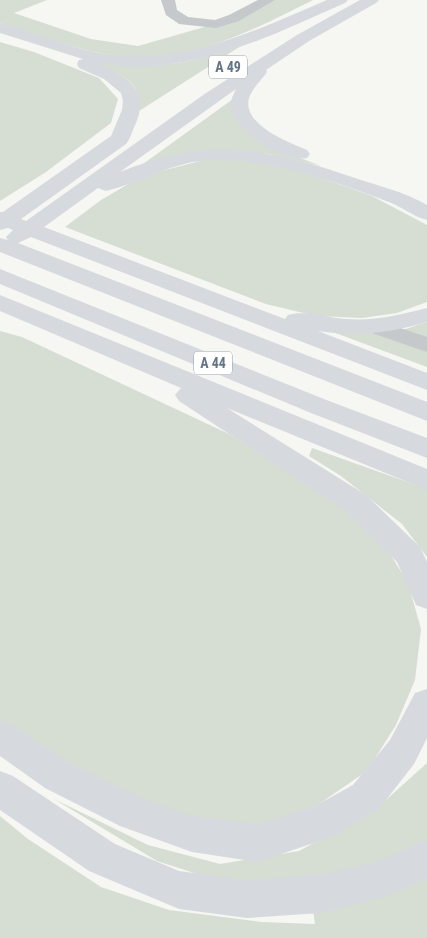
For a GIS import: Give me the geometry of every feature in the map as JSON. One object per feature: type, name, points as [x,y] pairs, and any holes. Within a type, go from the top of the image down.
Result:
[{"type":"highway","points":[[0,28],[88,56],[114,60],[147,61],[186,56],[237,42],[340,0]]},
{"type":"highway","name":"A 49","points":[[244,57],[340,0]]},
{"type":"highway","name":"A 49","points":[[88,189],[212,97],[318,30],[371,0]]},
{"type":"highway","points":[[0,37],[95,68],[126,87],[132,97],[132,109],[119,140]]},
{"type":"highway","points":[[281,53],[243,88],[239,102],[242,114],[248,125],[276,144],[298,153],[427,198]]},
{"type":"highway","points":[[0,224],[142,124]]},
{"type":"highway","points":[[0,250],[67,200],[88,189],[173,161],[208,156],[240,155],[270,158],[299,165],[399,200],[427,214]]},
{"type":"highway","points":[[0,218],[427,382]]},
{"type":"highway","name":"A 44","points":[[0,244],[427,412]]},
{"type":"highway","name":"A 44","points":[[0,276],[320,407],[427,448]]},
{"type":"highway","points":[[198,294],[276,316],[315,324],[364,328],[377,327],[400,324],[427,315]]},
{"type":"highway","points":[[0,302],[130,358],[427,480]]},
{"type":"highway","points":[[130,358],[356,503],[409,555],[427,596]]},
{"type":"highway","points":[[0,736],[58,776],[133,813],[192,834],[258,843],[321,823],[366,797],[402,752],[427,704]]},
{"type":"highway","points":[[0,788],[102,858],[178,890],[247,899],[321,894],[386,878],[427,858]]},
{"type":"street","points":[[168,0],[171,12],[184,21],[216,24],[234,18],[268,0]]},
{"type":"street","points":[[377,327],[427,345]]},
{"type":"shaded area","points":[[0,0],[47,0],[14,13],[91,39],[138,46],[229,20],[268,0],[313,0],[225,41],[179,53],[129,57],[80,49],[0,23]]},
{"type":"shaded area","points":[[0,42],[34,52],[99,78],[118,99],[111,123],[46,172],[0,201]]},
{"type":"shaded area","points":[[244,44],[139,111],[137,93],[131,82],[115,72],[71,54],[125,62],[165,64],[195,60]]},
{"type":"shaded area","points":[[233,99],[277,149],[321,166],[269,154],[232,150],[136,169]]},
{"type":"shaded area","points":[[204,160],[253,160],[285,165],[372,196],[427,225],[427,302],[397,313],[362,318],[316,316],[266,304],[65,227],[101,200],[142,176]]},
{"type":"shaded area","points":[[427,322],[427,367],[330,331],[390,334]]},
{"type":"shaded area","points":[[0,331],[22,337],[229,434],[348,510],[384,544],[408,583],[421,629],[415,680],[396,725],[367,771],[316,806],[254,829],[184,818],[78,774],[0,720]]},
{"type":"shaded area","points":[[312,448],[427,489],[427,557],[402,524],[341,476],[309,456]]},
{"type":"shaded area","points":[[427,763],[427,938],[0,938],[0,816],[28,839],[101,887],[169,910],[262,922],[315,924],[309,885],[222,882],[157,861],[54,799],[148,845],[220,864],[299,851],[377,808]]}]
